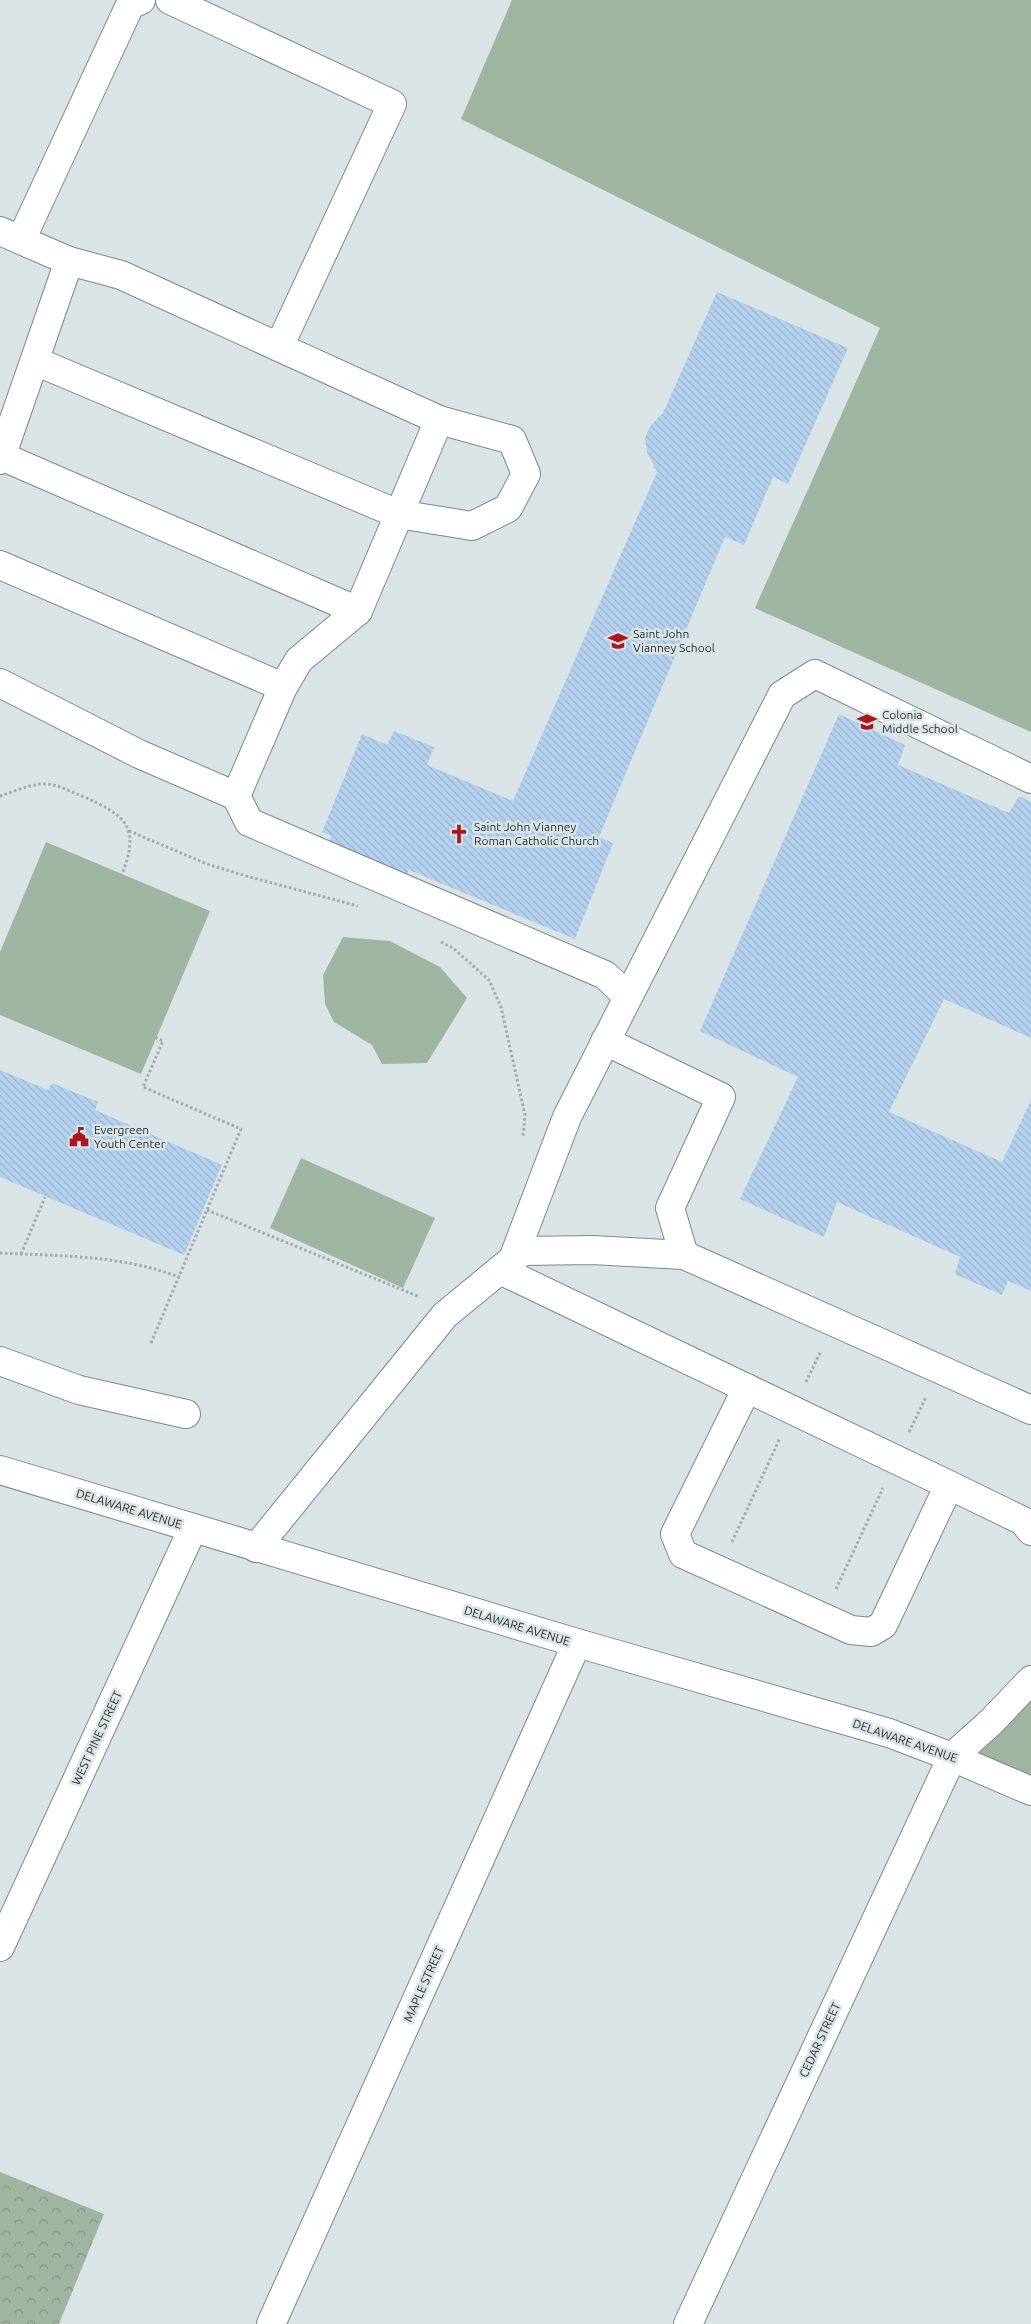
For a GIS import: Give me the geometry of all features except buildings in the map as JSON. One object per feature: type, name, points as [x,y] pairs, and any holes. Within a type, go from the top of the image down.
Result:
[{"type":"street","points":[[35,361],[398,514],[472,526],[508,508],[526,474],[512,440],[439,420],[121,275],[69,261],[11,236],[130,5],[141,0]]},
{"type":"street","points":[[170,0],[392,104],[279,347]]},
{"type":"street","points":[[69,261],[1,458],[358,611]]},
{"type":"street","points":[[236,796],[283,687],[299,660],[358,611],[439,420]]},
{"type":"street","points":[[0,565],[283,687]]},
{"type":"street","points":[[506,1265],[567,1117],[782,695],[815,674],[1031,778]]},
{"type":"street","points":[[0,683],[139,754],[236,796],[249,822],[606,975],[628,996]]},
{"type":"street","points":[[605,1040],[720,1097],[670,1208],[684,1255]]},
{"type":"street","points":[[256,1548],[445,1315],[523,1252],[592,1250],[684,1255],[1031,1410]]},
{"type":"street","points":[[506,1265],[747,1388],[1023,1522],[1031,1531]]},
{"type":"street","points":[[0,1361],[78,1390],[186,1414]]},
{"type":"street","points":[[747,1388],[675,1534],[683,1554],[851,1630],[871,1632],[883,1625],[949,1485]]},
{"type":"street","name":"DELAWARE AVENUE","points":[[0,1470],[577,1644],[889,1733],[952,1757],[1031,1791]]},
{"type":"street","name":"WEST PINE STREET","points":[[0,1948],[193,1528]]},
{"type":"street","name":"MAPLE STREET","points":[[271,2324],[577,1644]]},
{"type":"street","points":[[952,1757],[991,1722],[1031,1680]]},
{"type":"street","name":"CEDAR STREET","points":[[688,2324],[952,1757]]},
{"type":"path","points":[[0,796],[40,784],[54,784],[105,806],[117,814],[130,831],[207,864],[365,908]]},
{"type":"path","points":[[122,874],[130,852],[130,831]]},
{"type":"path","points":[[436,939],[453,948],[488,980],[501,1007],[525,1115],[523,1143]]},
{"type":"path","points":[[151,1343],[241,1129],[143,1087],[163,1041],[156,1038]]},
{"type":"path","points":[[21,1254],[45,1197]]},
{"type":"path","points":[[207,1210],[422,1298]]},
{"type":"path","points":[[0,1252],[123,1260],[149,1265],[179,1277]]},
{"type":"path","points":[[802,1391],[822,1348]]},
{"type":"path","points":[[906,1438],[926,1396]]},
{"type":"path","points":[[729,1549],[782,1435]]},
{"type":"path","points":[[834,1592],[886,1480]]},
{"type":"green space","points":[[512,0],[1031,0],[1031,732],[755,608],[880,328],[461,119]]},
{"type":"green space","points":[[46,842],[210,911],[141,1074],[0,1015],[0,952]]},
{"type":"green space","points":[[343,937],[390,941],[440,967],[467,998],[427,1063],[382,1064],[372,1045],[334,1022],[325,1004],[323,975]]},
{"type":"green space","points":[[301,1158],[435,1218],[403,1288],[270,1228]]},
{"type":"green space","points":[[1031,1695],[1031,1791],[970,1763]]},
{"type":"green space","points":[[0,2172],[104,2214],[59,2324],[0,2324]]},
{"type":"place","name":"Saint John Vianney School","points":[[618,641]]},
{"type":"place","name":"Colonia Middle School","points":[[867,722]]},
{"type":"place","name":"Saint John Vianney Roman Catholic Church","points":[[459,834]]},
{"type":"place","name":"Evergreen Youth Center","points":[[79,1137]]}]
